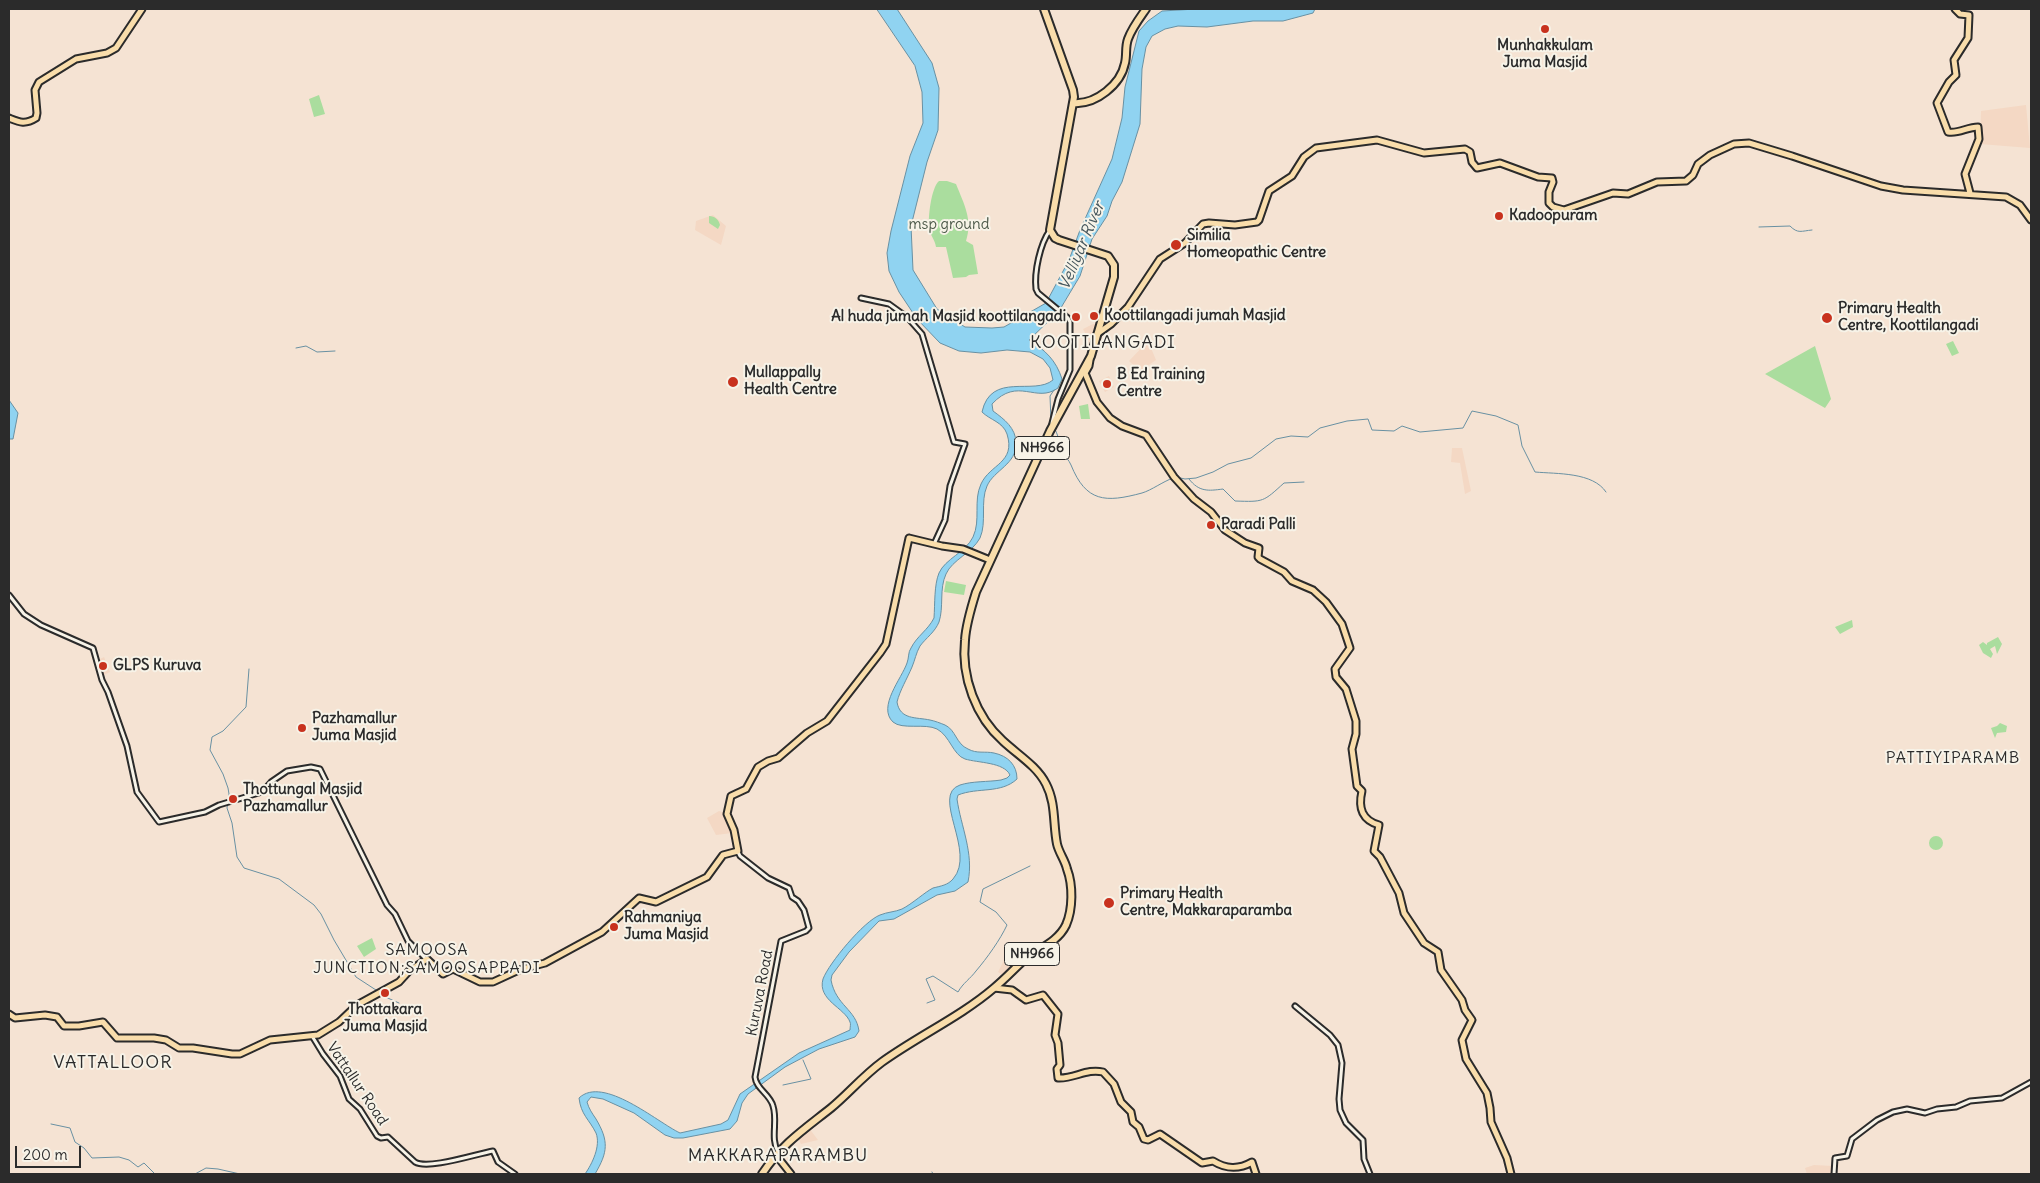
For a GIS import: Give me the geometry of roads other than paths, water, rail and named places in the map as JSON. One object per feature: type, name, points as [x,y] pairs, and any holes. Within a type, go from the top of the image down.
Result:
[{"type":"highway","points":[[1044,9],[1076,96],[1084,101]]},
{"type":"highway","points":[[1073,104],[1084,101],[1102,91],[1120,71],[1123,63],[1126,38],[1144,9]]},
{"type":"highway","points":[[1050,230],[1074,90]]},
{"type":"highway","name":"NH966","points":[[762,1174],[777,1154],[798,1132],[832,1107],[862,1078],[881,1063],[994,988],[1030,955],[1058,936],[1066,924],[1071,899],[1069,874],[1058,849],[1054,808],[1048,786],[1032,765],[1003,741],[989,726],[977,706],[967,676],[964,652],[969,617],[976,592],[1050,431],[1089,358],[1113,286],[1115,271],[1108,256],[1065,243],[1054,238],[1050,230]]},
{"type":"main road","points":[[9,118],[20,123],[36,118],[35,90],[39,82],[76,59],[112,51],[124,38],[142,9]]},
{"type":"main road","points":[[1955,9],[1960,14],[1969,15],[1968,38],[1954,60],[1953,66],[1956,75],[1948,82],[1937,103],[1948,132],[1956,134],[1972,127],[1978,127],[1979,139],[1965,174],[1970,193]]},
{"type":"main road","points":[[1098,334],[1128,307],[1160,259],[1185,242],[1203,224],[1236,225],[1255,223],[1259,220],[1269,191],[1292,176],[1304,157],[1316,148],[1378,140],[1392,142],[1424,153],[1465,149],[1470,152],[1472,162],[1477,168],[1500,163],[1538,177],[1552,178],[1553,182],[1548,198],[1553,207],[1564,210],[1613,193],[1628,194],[1657,182],[1686,181],[1690,179],[1701,161],[1723,148],[1742,143],[1778,151],[1881,186],[1903,190],[1970,193],[2006,197],[2020,205],[2031,220]]},
{"type":"main road","points":[[1089,358],[1091,361],[1085,373],[1086,379],[1103,410],[1122,426],[1146,435],[1174,477],[1194,498],[1211,512],[1225,530],[1245,543],[1259,548],[1258,557],[1260,560],[1284,572],[1292,581],[1313,590],[1326,602],[1342,624],[1350,648],[1348,654],[1335,669],[1336,677],[1346,689],[1356,721],[1356,734],[1352,748],[1357,786],[1362,792],[1360,799],[1361,812],[1365,819],[1379,825],[1374,851],[1379,855],[1399,893],[1404,913],[1424,943],[1438,952],[1441,970],[1459,995],[1466,1012],[1471,1018],[1472,1022],[1462,1040],[1466,1059],[1487,1093],[1491,1122],[1507,1158],[1511,1174]]},
{"type":"main road","points":[[9,1014],[15,1018],[45,1015],[57,1016],[64,1026],[79,1026],[103,1022],[117,1038],[154,1038],[166,1040],[180,1048],[240,1054],[270,1040],[318,1034],[340,1022],[357,1006],[399,982],[409,971],[427,959],[443,974],[454,969],[480,982],[493,982],[519,970],[545,964],[602,932],[638,898],[656,902],[707,877],[723,855],[738,851],[734,830],[727,814],[731,796],[746,789],[758,767],[778,758],[807,733],[827,721],[856,686],[886,644],[908,538],[963,549],[990,560]]},
{"type":"main road","points":[[994,988],[1012,990],[1026,1000],[1043,995],[1058,1014],[1055,1026],[1060,1065],[1057,1069],[1058,1078],[1082,1074],[1092,1070],[1103,1072],[1114,1084],[1121,1102],[1131,1112],[1133,1122],[1139,1127],[1144,1139],[1148,1140],[1160,1134],[1202,1163],[1213,1160],[1222,1167],[1241,1168],[1252,1162],[1256,1174]]},
{"type":"main road","points":[[777,1154],[791,1174]]},
{"type":"street","points":[[1050,230],[1044,243],[1036,285],[1038,293],[1070,322],[1070,370],[1058,399],[1050,431]]},
{"type":"street","points":[[861,298],[889,304],[922,334],[954,442],[965,444],[950,486],[945,520],[934,544]]},
{"type":"street","points":[[9,595],[24,614],[41,625],[93,648],[102,680],[127,746],[137,792],[159,822],[205,812],[262,792],[271,782],[287,771],[311,767],[320,769],[387,905],[395,914],[408,941],[414,949],[427,959]]},
{"type":"street","name":"Kuruva Road","points":[[738,851],[740,856],[768,878],[789,888],[792,897],[798,901],[804,910],[809,928],[781,941],[755,1081],[766,1093],[773,1105],[774,1143],[777,1154]]},
{"type":"street","points":[[1295,1006],[1330,1035],[1338,1045],[1342,1057],[1338,1100],[1340,1110],[1346,1123],[1363,1140],[1364,1159],[1370,1174]]},
{"type":"street","name":"Vattallur Road","points":[[312,1035],[323,1054],[340,1076],[349,1099],[360,1109],[378,1136],[381,1138],[388,1137],[415,1162],[420,1165],[431,1165],[493,1151],[498,1162],[515,1174]]},
{"type":"street","points":[[1834,1174],[1835,1158],[1847,1156],[1852,1139],[1882,1116],[1900,1110],[1928,1112],[1956,1107],[1970,1101],[2002,1098],[2031,1082]]},
{"type":"water","name":"Velliyar River","points":[[877,9],[897,9],[932,63],[939,88],[938,130],[927,162],[911,226],[913,270],[937,309],[965,327],[992,328],[1004,327],[1046,303],[1069,260],[1080,230],[1112,159],[1122,118],[1125,87],[1139,31],[1148,21],[1162,11],[1196,9],[1315,9],[1313,13],[1283,21],[1253,21],[1207,27],[1178,26],[1165,29],[1152,36],[1146,47],[1142,69],[1140,124],[1122,182],[1107,216],[1092,239],[1080,276],[1059,311],[1029,340],[1049,356],[1057,366],[1062,379],[1058,388],[1050,392],[1010,392],[1001,396],[992,404],[993,411],[1012,428],[1016,443],[1015,450],[1009,462],[990,480],[987,486],[980,538],[946,574],[939,622],[917,651],[897,702],[901,712],[909,717],[932,720],[949,727],[958,741],[971,751],[1004,756],[1011,762],[1017,774],[1017,779],[1004,787],[958,795],[957,799],[968,850],[968,882],[955,891],[937,895],[894,919],[879,921],[849,952],[832,975],[831,980],[837,996],[854,1017],[857,1024],[859,1031],[855,1037],[819,1049],[785,1067],[748,1094],[742,1103],[737,1121],[730,1129],[674,1138],[665,1135],[634,1113],[603,1099],[591,1097],[587,1102],[603,1134],[605,1146],[602,1159],[595,1174],[585,1174],[595,1155],[597,1143],[596,1133],[583,1113],[579,1098],[589,1092],[602,1092],[615,1096],[680,1133],[721,1124],[728,1120],[740,1094],[799,1053],[850,1030],[850,1023],[847,1017],[828,998],[822,986],[823,979],[832,963],[848,943],[873,919],[902,909],[933,888],[947,884],[953,879],[959,868],[960,854],[951,812],[950,800],[952,791],[960,785],[1001,780],[1010,775],[997,765],[961,757],[945,736],[937,729],[926,726],[902,726],[893,722],[889,716],[888,709],[892,692],[907,663],[910,650],[934,618],[935,589],[939,573],[946,564],[966,547],[973,537],[981,484],[985,477],[1001,462],[1008,451],[1007,434],[1003,427],[982,412],[987,400],[994,392],[1003,388],[1035,386],[1053,380],[1050,368],[1043,359],[1030,352],[1007,350],[981,353],[959,351],[940,343],[917,319],[899,292],[889,271],[887,253],[891,231],[910,156],[923,123],[922,92],[915,66]]},
{"type":"water","points":[[9,400],[18,413],[13,439],[9,439]]},
{"type":"waterway","points":[[1759,227],[1790,226],[1798,231],[1812,230]]},
{"type":"waterway","points":[[296,348],[306,346],[317,352],[335,351]]},
{"type":"waterway","points":[[1051,421],[1050,396],[1054,390]]},
{"type":"waterway","points":[[1176,477],[1185,479],[1196,478],[1228,464],[1251,458],[1276,439],[1291,436],[1308,437],[1320,428],[1347,421],[1368,419],[1372,430],[1394,431],[1402,426],[1420,432],[1463,428],[1472,411],[1496,416],[1518,425],[1522,446],[1535,472],[1584,477],[1600,485],[1606,492]]},
{"type":"waterway","points":[[1054,427],[1063,452],[1077,477],[1090,493],[1098,497],[1117,498],[1142,493],[1173,478]]},
{"type":"waterway","points":[[1189,479],[1200,488],[1208,490],[1223,489],[1235,501],[1262,500],[1284,483],[1304,482]]},
{"type":"waterway","points":[[249,669],[246,707],[223,731],[212,737],[210,750],[228,788],[227,808],[232,823],[237,857],[244,868],[279,879],[314,905],[321,914],[356,977],[379,992]]},
{"type":"waterway","points":[[927,1003],[935,1000],[926,979],[933,976],[958,992],[989,955],[1007,925],[996,912],[980,902],[983,889],[1030,866]]},
{"type":"waterway","points":[[381,995],[399,1003]]},
{"type":"waterway","points":[[783,1085],[811,1079],[803,1060]]},
{"type":"waterway","points":[[51,1124],[70,1128],[75,1142],[84,1148],[92,1158],[119,1157],[129,1160],[138,1167],[144,1163],[155,1174]]},
{"type":"waterway","points":[[195,1174],[206,1168],[240,1174]]},
{"type":"place","name":"Munhakkulam Juma Masjid","points":[[1545,29]]},
{"type":"place","name":"Kadoopuram","points":[[1499,216]]},
{"type":"place","name":"Similia Homeopathic Centre","points":[[1176,245]]},
{"type":"place","name":"Koottilangadi jumah Masjid","points":[[1094,316]]},
{"type":"place","name":"Al huda jumah Masjid koottilangadi","points":[[1076,317]]},
{"type":"place","name":"Primary Health Centre, Koottilangadi","points":[[1827,318]]},
{"type":"place","name":"Mullappally Health Centre","points":[[733,382]]},
{"type":"place","name":"B Ed Training Centre","points":[[1107,384]]},
{"type":"place","name":"Paradi Palli","points":[[1211,525]]},
{"type":"place","name":"GLPS Kuruva","points":[[103,666]]},
{"type":"place","name":"Pazhamallur Juma Masjid","points":[[302,728]]},
{"type":"place","name":"Thottungal Masjid Pazhamallur","points":[[233,799]]},
{"type":"place","name":"Primary Health Centre, Makkaraparamba","points":[[1109,903]]},
{"type":"place","name":"Rahmaniya Juma Masjid","points":[[614,927]]},
{"type":"place","name":"Thottakara Juma Masjid","points":[[385,993]]},
{"type":"district","name":"KOOTILANGADI","points":[[1103,343]]},
{"type":"district","name":"PATTIYIPARAMB","points":[[1953,758]]},
{"type":"district","name":"SAMOOSA JUNCTION;SAMOOSAPPADI","points":[[427,959]]},
{"type":"district","name":"VATTALLOOR","points":[[113,1063]]},
{"type":"district","name":"MAKKARAPARAMBU","points":[[778,1156]]},
{"type":"park label","name":"msp ground","points":[[949,225]]}]
